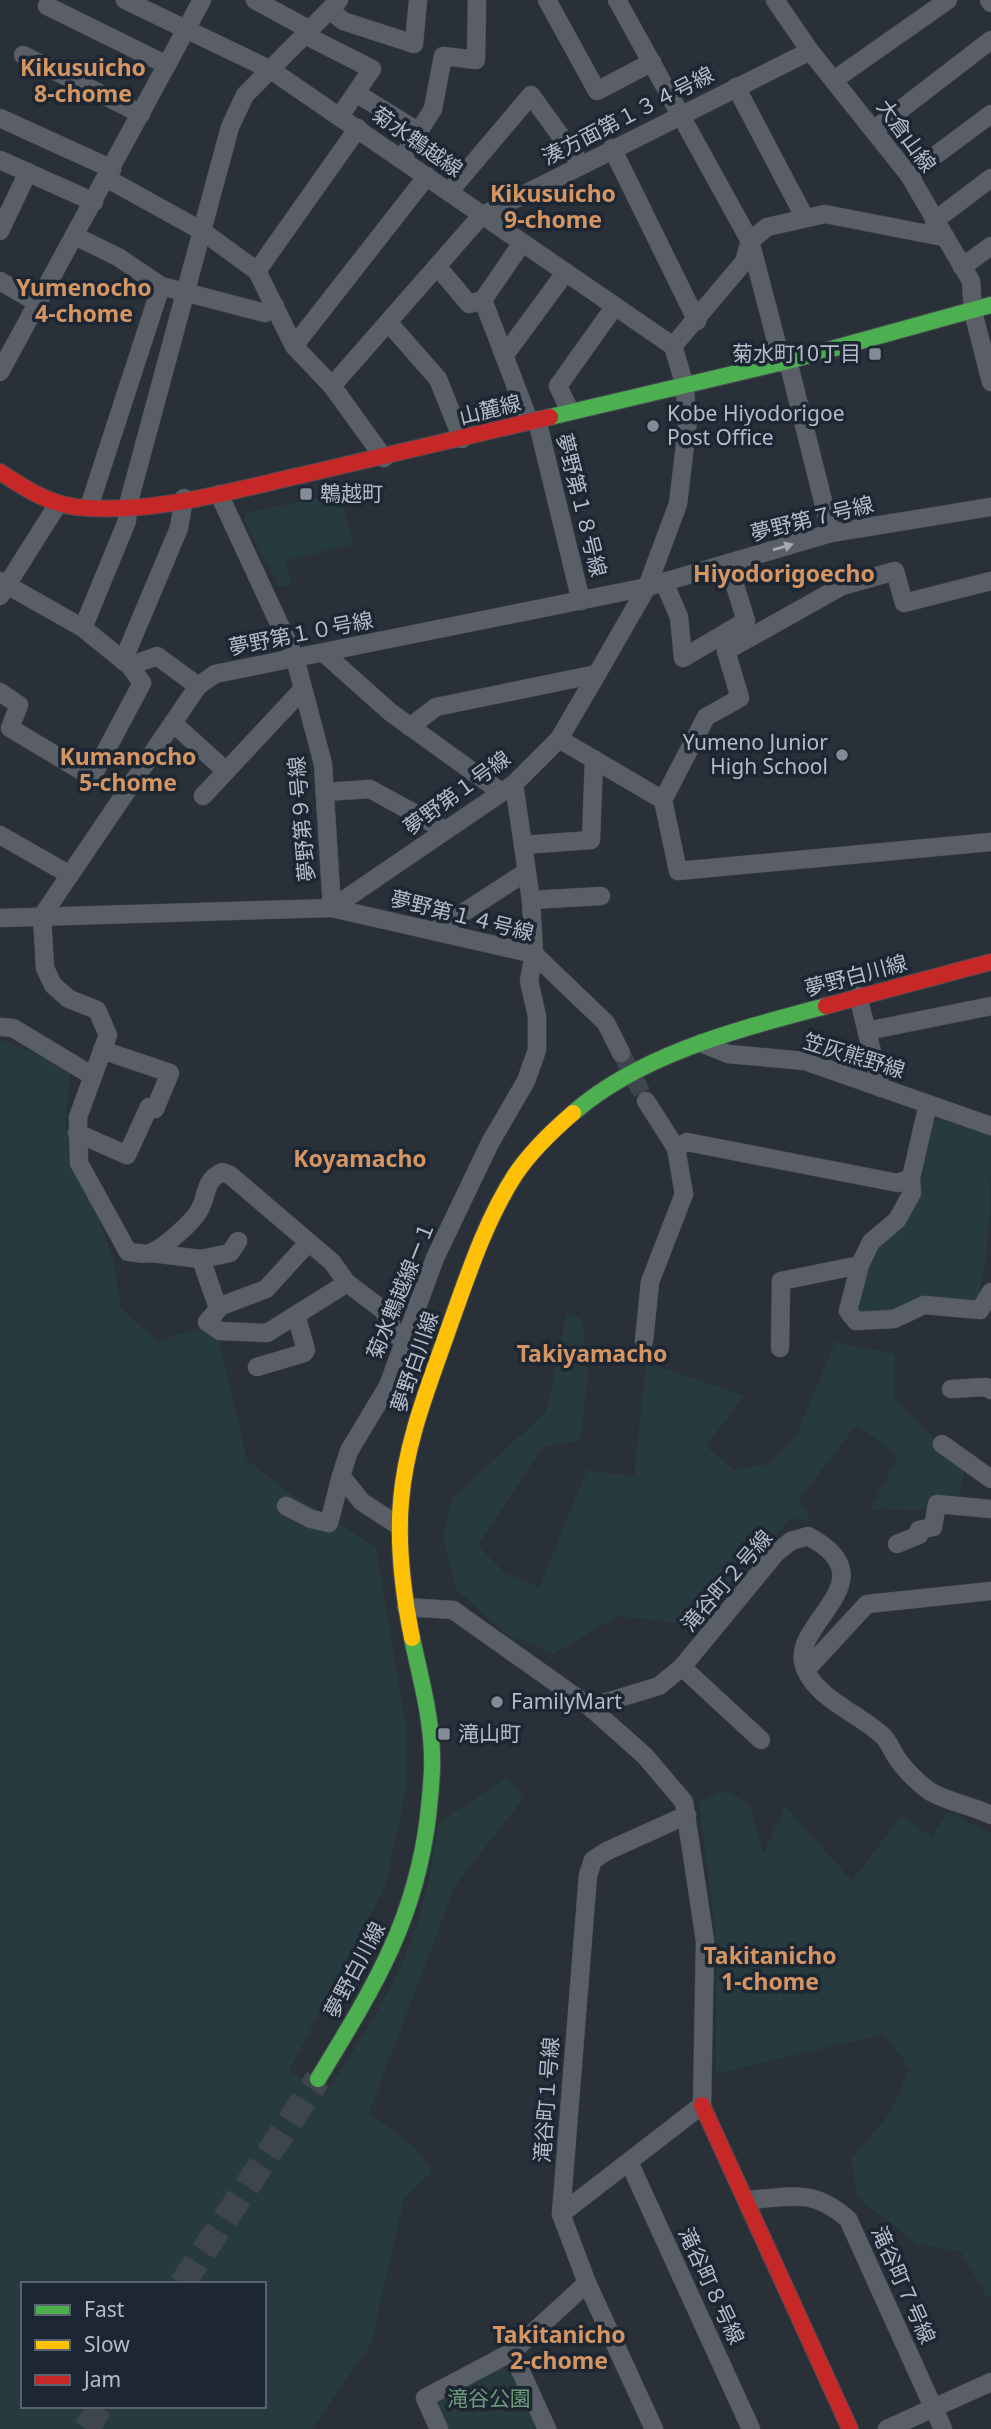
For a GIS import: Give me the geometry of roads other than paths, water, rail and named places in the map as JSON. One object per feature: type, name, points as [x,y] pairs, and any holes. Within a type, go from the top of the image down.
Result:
[{"type":"street","name":"菊水鵯越線","points":[[125,0],[271,70],[673,346]]},
{"type":"street","points":[[0,372],[110,174],[202,0]]},
{"type":"street","points":[[255,0],[372,69],[340,116]]},
{"type":"street","points":[[83,628],[127,522],[128,505],[230,127],[245,95],[334,5],[343,21],[414,44],[418,0]]},
{"type":"street","points":[[402,158],[433,110],[443,56],[476,60],[477,0]]},
{"type":"street","points":[[547,0],[597,91],[652,62]]},
{"type":"street","points":[[617,0],[750,241],[831,533]]},
{"type":"street","name":"大倉山線","points":[[775,0],[810,51],[909,175],[971,281],[973,312]]},
{"type":"street","points":[[834,80],[948,0]]},
{"type":"street","points":[[47,6],[167,65]]},
{"type":"street","points":[[874,130],[991,40]]},
{"type":"street","name":"湊方面第１３４号線","points":[[332,386],[481,216],[611,148],[810,51]]},
{"type":"street","points":[[23,55],[141,114]]},
{"type":"street","points":[[736,87],[806,218]]},
{"type":"street","points":[[356,93],[419,132]]},
{"type":"street","points":[[449,192],[531,95],[581,164]]},
{"type":"street","points":[[909,175],[991,114]]},
{"type":"street","points":[[0,118],[110,174],[202,231],[257,271],[294,346],[332,386],[384,458]]},
{"type":"street","points":[[257,271],[358,128]]},
{"type":"street","points":[[611,148],[697,321]]},
{"type":"street","points":[[0,160],[94,202]]},
{"type":"street","points":[[0,231],[28,172]]},
{"type":"street","points":[[294,346],[427,176]]},
{"type":"street","points":[[934,221],[991,178]]},
{"type":"street","points":[[684,383],[673,346],[697,321],[744,262],[750,241],[767,228],[825,214],[943,237]]},
{"type":"street","points":[[75,236],[118,257],[161,286],[265,313],[275,306]]},
{"type":"street","points":[[437,266],[469,304],[483,300],[522,243]]},
{"type":"street","points":[[962,267],[991,246]]},
{"type":"street","points":[[504,356],[565,273]]},
{"type":"street","points":[[0,281],[38,303]]},
{"type":"street","points":[[89,507],[161,286]]},
{"type":"street","name":"夢野第１８号線","points":[[483,300],[533,421],[581,601]]},
{"type":"street","name":"山麓線","points":[[0,472],[30,493],[58,504],[89,507],[128,505],[219,494],[384,458],[684,383],[785,362],[991,305]]},
{"type":"street","points":[[570,411],[558,386],[615,306]]},
{"type":"street","points":[[973,312],[991,382]]},
{"type":"street","points":[[388,322],[438,379],[462,439]]},
{"type":"street","name":"夢野第１号線","points":[[332,908],[507,788],[559,739],[597,674],[656,584],[678,504],[688,420],[684,383]]},
{"type":"street","name":"夢野第９号線","points":[[219,494],[295,658],[323,764],[332,908]]},
{"type":"street","points":[[127,663],[179,528],[184,498]]},
{"type":"street","points":[[0,692],[19,705],[10,728],[92,778],[142,683],[127,663],[83,628],[2,587],[58,504]]},
{"type":"street","name":"夢野第７号線","points":[[656,584],[831,533],[991,507]]},
{"type":"street","points":[[656,584],[680,617],[683,658],[746,621],[727,563]]},
{"type":"street","points":[[991,582],[904,603],[895,571],[842,586],[726,651],[740,698],[706,717],[663,800],[678,871],[991,842]]},
{"type":"street","name":"夢野第１０号線","points":[[198,686],[215,674],[656,584]]},
{"type":"street","points":[[324,653],[410,727],[507,788]]},
{"type":"street","points":[[127,663],[157,656],[198,686],[42,916],[45,968],[53,985],[69,999],[97,1010],[108,1035],[91,1075],[78,1117],[79,1163],[128,1252],[201,1259],[230,1253],[238,1241]]},
{"type":"street","points":[[410,727],[436,706],[597,674]]},
{"type":"street","points":[[203,796],[302,690]]},
{"type":"street","points":[[173,723],[226,771]]},
{"type":"street","points":[[559,739],[663,800]]},
{"type":"street","points":[[523,845],[591,840],[594,759]]},
{"type":"street","name":"菊水鵯越線ー１","points":[[286,1506],[311,1519],[329,1523],[348,1451],[388,1386],[435,1258],[490,1143],[526,1082],[537,1050],[537,1016],[528,981],[534,954],[531,900],[523,845],[507,788]]},
{"type":"street","points":[[325,792],[370,789],[445,830]]},
{"type":"street","points":[[0,835],[70,875]]},
{"type":"street","points":[[435,931],[526,872]]},
{"type":"street","points":[[531,900],[601,896]]},
{"type":"street","points":[[0,918],[332,908]]},
{"type":"street","name":"夢野第１４号線","points":[[332,908],[534,954],[606,1023],[621,1053]]},
{"type":"street","name":"夢野白川線","points":[[318,2078],[362,2005],[401,1930],[425,1844],[432,1750],[424,1691],[406,1607],[399,1526],[405,1473],[417,1418],[458,1303],[503,1196],[525,1161],[564,1119],[593,1096],[634,1072],[701,1043],[858,996],[991,962]]},
{"type":"street","points":[[858,996],[881,1088]]},
{"type":"street","points":[[867,1031],[991,1006]]},
{"type":"street","points":[[0,1027],[13,1028],[91,1075]]},
{"type":"street","name":"笠灰熊野線","points":[[701,1043],[728,1054],[805,1061],[991,1126]]},
{"type":"street","points":[[77,1133],[127,1155],[149,1107],[155,1109],[170,1073],[102,1050]]},
{"type":"street","points":[[644,1341],[650,1282],[684,1194],[676,1148],[646,1101]]},
{"type":"street","points":[[928,1104],[911,1178],[912,1193],[897,1220],[871,1242],[859,1265],[848,1311],[856,1321],[894,1319],[924,1305],[980,1310],[991,1292]]},
{"type":"street","points":[[676,1148],[687,1142],[898,1183],[911,1178]]},
{"type":"street","points":[[150,1253],[186,1227],[200,1208],[207,1184],[222,1172],[241,1182],[332,1262],[348,1283],[383,1310],[396,1335],[405,1341]]},
{"type":"street","points":[[308,1243],[266,1289],[218,1308],[206,1322],[220,1331],[267,1333],[348,1283]]},
{"type":"street","points":[[201,1259],[218,1308]]},
{"type":"street","points":[[780,1348],[781,1281],[859,1265]]},
{"type":"street","points":[[257,1367],[304,1353],[306,1350],[296,1315]]},
{"type":"street","points":[[951,1389],[986,1387],[991,1390]]},
{"type":"street","points":[[942,1444],[991,1479]]},
{"type":"street","points":[[341,1476],[362,1503],[399,1526]]},
{"type":"street","points":[[897,1544],[919,1535],[919,1530],[933,1527],[936,1504],[991,1509]]},
{"type":"street","name":"滝谷町２号線","points":[[590,1707],[659,1686],[682,1667],[776,1553],[791,1541],[808,1536],[827,1546],[840,1568],[839,1593],[807,1641],[803,1658],[806,1670]]},
{"type":"street","points":[[991,1591],[867,1604],[806,1670],[811,1681],[884,1737],[898,1761],[932,1793],[991,1815]]},
{"type":"street","points":[[406,1607],[453,1610],[590,1707],[645,1756],[684,1802],[705,1941],[702,2105],[748,2200],[850,2429]]},
{"type":"street","points":[[682,1667],[761,1740]]},
{"type":"street","name":"滝谷町１号線","points":[[654,2429],[587,2283],[562,2214],[588,1875],[593,1860],[607,1851],[687,1815]]},
{"type":"street","points":[[562,2214],[702,2105]]},
{"type":"street","name":"滝谷町８号線","points":[[628,2162],[751,2429]]},
{"type":"street","name":"滝谷町７号線","points":[[748,2200],[806,2195],[829,2202],[848,2219],[943,2429]]},
{"type":"street","points":[[439,2429],[425,2398],[512,2352],[587,2283]]},
{"type":"street","points":[[512,2352],[547,2429]]},
{"type":"street","points":[[887,2429],[991,2382]]},
{"type":"tunnel","points":[[621,1053],[646,1101]]},
{"type":"tunnel","points":[[183,2282],[318,2079]]},
{"type":"tunnel","points":[[86,2429],[100,2408]]},
{"type":"place","name":"菊水町10丁目","points":[[875,354]]},
{"type":"place","name":"Kobe Hiyodorigoe Post Office","points":[[653,426]]},
{"type":"place","name":"鵯越町","points":[[306,494]]},
{"type":"place","name":"Yumeno Junior High School","points":[[842,755]]},
{"type":"place","name":"FamilyMart","points":[[497,1702]]},
{"type":"place","name":"滝山町","points":[[444,1734]]},
{"type":"district","name":"Kikusuicho 8-chome","points":[[83,81]]},
{"type":"district","name":"Kikusuicho 9-chome","points":[[553,207]]},
{"type":"district","name":"Yumenocho 4-chome","points":[[84,301]]},
{"type":"district","name":"Hiyodorigoecho","points":[[784,574]]},
{"type":"district","name":"Kumanocho 5-chome","points":[[128,770]]},
{"type":"district","name":"Koyamacho","points":[[360,1159]]},
{"type":"district","name":"Takiyamacho","points":[[592,1354]]},
{"type":"district","name":"Takitanicho 1-chome","points":[[770,1969]]},
{"type":"district","name":"Takitanicho 2-chome","points":[[559,2348]]},
{"type":"park label","name":"滝谷公園","points":[[489,2399]]}]
